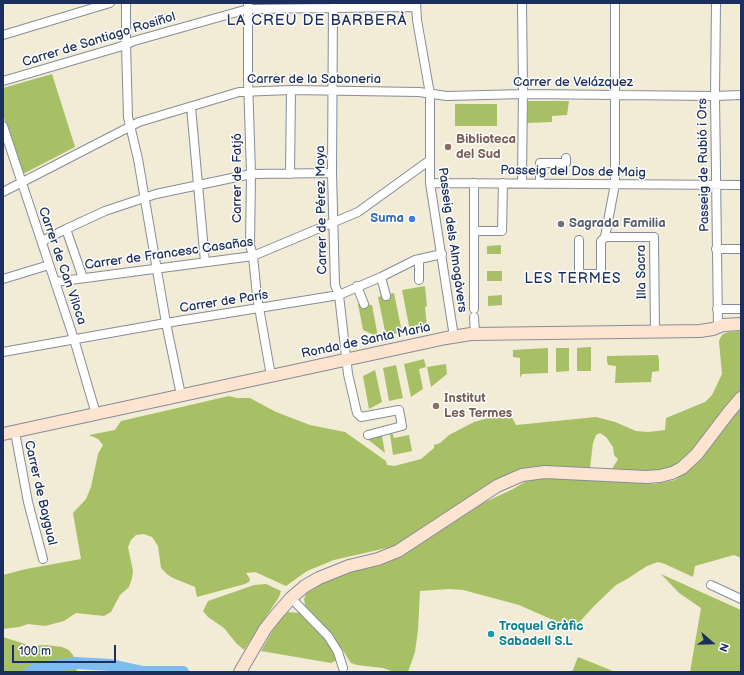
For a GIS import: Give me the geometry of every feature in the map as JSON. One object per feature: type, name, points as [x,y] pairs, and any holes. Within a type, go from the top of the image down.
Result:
[{"type":"street","points":[[3,35],[110,3]]},
{"type":"street","points":[[126,3],[128,117],[133,134],[166,323],[181,395]]},
{"type":"street","points":[[522,3],[522,183]]},
{"type":"street","points":[[579,240],[579,274],[601,274],[602,241],[605,237],[615,184],[615,3]]},
{"type":"street","name":"Passeig de Rubió i Ors","points":[[716,3],[715,96],[718,327]]},
{"type":"street","name":"Carrer de Pérez Moya","points":[[333,5],[332,173],[335,285],[339,295],[348,374],[357,413],[361,417],[399,410],[402,426],[368,435]]},
{"type":"street","name":"Carrer de Santiago Rosiñol","points":[[3,81],[120,47],[248,6],[416,5]]},
{"type":"street","name":"Passeig dels Almogàvers","points":[[416,5],[430,94],[430,183],[454,337]]},
{"type":"street","name":"Carrer de Fatjó","points":[[248,6],[248,91],[251,174],[250,245],[253,256],[271,376]]},
{"type":"street","points":[[290,174],[291,90]]},
{"type":"street","name":"Carrer de la Saboneria","points":[[3,192],[139,122],[239,92],[291,90],[333,92],[419,92],[430,94]]},
{"type":"street","name":"Carrer de Velázquez","points":[[430,94],[447,96],[523,94],[741,95]]},
{"type":"street","points":[[191,107],[205,262]]},
{"type":"street","name":"Carrer de Can Viloca","points":[[3,126],[74,339],[96,414]]},
{"type":"street","points":[[540,183],[540,163],[566,163],[566,158]]},
{"type":"street","name":"Carrer de Francesc Casañas","points":[[55,282],[253,256],[358,212],[430,160]]},
{"type":"street","points":[[42,243],[46,239],[105,211],[145,199],[156,194],[251,174],[332,173]]},
{"type":"street","name":"Passeig del Dos de Maig","points":[[430,183],[741,185]]},
{"type":"street","points":[[474,183],[475,334]]},
{"type":"street","points":[[474,231],[502,231],[503,183]]},
{"type":"street","points":[[66,229],[84,278]]},
{"type":"street","name":"Illa Sacra","points":[[605,237],[654,237],[655,332]]},
{"type":"street","points":[[716,249],[741,249]]},
{"type":"street","name":"Carrer de París","points":[[3,352],[166,323],[339,295],[381,277],[415,260],[442,254]]},
{"type":"street","points":[[419,259],[420,280]]},
{"type":"street","points":[[3,279],[49,265]]},
{"type":"street","points":[[381,277],[386,296]]},
{"type":"street","points":[[357,286],[364,304]]},
{"type":"street","points":[[717,308],[741,309]]},
{"type":"street","name":"Ronda de Santa Maria","points":[[9,433],[454,337],[475,334],[700,331],[713,329],[728,324],[741,324]]},
{"type":"street","points":[[240,672],[265,629],[277,614],[291,598],[312,582],[327,574],[349,566],[383,557],[398,551],[497,486],[522,475],[545,472],[646,477],[672,473],[682,468],[697,454],[728,412],[741,398]]},
{"type":"street","name":"Carrer de Baygual","points":[[9,433],[43,559]]},
{"type":"street","points":[[711,585],[741,599]]},
{"type":"street","points":[[291,598],[328,636],[338,652],[343,668]]},
{"type":"green space","points":[[52,74],[75,147],[23,174],[3,115],[3,88]]},
{"type":"green space","points":[[528,101],[569,101],[567,115],[552,116],[552,122],[527,123]]},
{"type":"green space","points":[[455,104],[497,104],[497,126],[455,126]]},
{"type":"green space","points":[[501,245],[501,254],[487,254],[487,246]]},
{"type":"green space","points":[[487,271],[502,271],[502,281],[487,281]]},
{"type":"green space","points":[[425,286],[427,327],[410,331],[402,290]]},
{"type":"green space","points":[[394,293],[402,332],[386,336],[378,297]]},
{"type":"green space","points":[[502,295],[502,305],[488,306],[488,296]]},
{"type":"green space","points":[[358,304],[372,305],[378,337],[363,330]]},
{"type":"green space","points":[[741,331],[741,391],[731,400],[694,450],[683,461],[671,468],[659,471],[641,472],[612,469],[618,459],[614,455],[613,447],[606,437],[600,433],[596,435],[593,443],[590,468],[546,466],[530,467],[511,473],[496,481],[395,546],[334,560],[307,571],[286,586],[255,572],[246,573],[250,579],[249,582],[245,584],[197,597],[195,587],[173,578],[161,568],[158,546],[152,537],[144,534],[136,535],[131,540],[128,547],[133,571],[132,578],[129,587],[120,595],[111,612],[104,616],[76,613],[64,621],[45,626],[28,624],[3,629],[3,575],[26,569],[81,559],[73,513],[86,499],[91,487],[98,454],[103,445],[98,439],[89,435],[115,430],[121,421],[229,396],[237,398],[250,398],[276,412],[310,425],[345,432],[386,461],[387,465],[394,466],[421,459],[434,448],[434,445],[440,443],[449,435],[474,422],[506,413],[510,414],[516,425],[596,417],[615,422],[636,431],[648,432],[665,430],[666,418],[705,402],[712,395],[722,374],[719,342],[720,338],[723,334],[728,332]]},
{"type":"green space","points":[[591,347],[591,371],[577,371],[577,348]]},
{"type":"green space","points":[[548,348],[548,373],[522,374],[520,378],[520,358],[513,357],[513,350]]},
{"type":"green space","points":[[556,348],[569,348],[569,371],[556,372]]},
{"type":"green space","points":[[658,355],[659,371],[652,372],[651,382],[615,383],[616,366],[608,365],[607,361],[607,356]]},
{"type":"green space","points":[[424,359],[426,367],[419,369],[423,389],[411,397],[404,364]]},
{"type":"green space","points":[[446,364],[447,374],[431,387],[427,367]]},
{"type":"green space","points":[[396,365],[403,398],[389,401],[383,368]]},
{"type":"green space","points":[[375,370],[382,402],[369,409],[363,376]]},
{"type":"green space","points":[[741,407],[741,558],[734,555],[695,566],[693,577],[658,562],[647,566],[616,585],[575,627],[571,628],[519,605],[463,590],[450,589],[420,591],[415,652],[408,672],[394,672],[383,668],[351,663],[333,635],[305,605],[304,599],[307,592],[323,581],[341,574],[395,559],[483,503],[530,479],[558,477],[654,484],[675,480],[686,473],[702,457],[735,412]]},
{"type":"green space","points":[[390,434],[393,434],[394,438],[409,435],[412,451],[393,455]]},
{"type":"green space","points":[[382,436],[385,453],[366,438]]},
{"type":"green space","points":[[661,574],[741,610],[741,672],[690,672],[701,608],[679,593]]},
{"type":"green space","points":[[266,584],[281,591],[279,597],[244,650],[236,643],[224,628],[208,617],[203,611],[208,601],[254,585]]},
{"type":"green space","points":[[288,612],[299,613],[320,631],[339,659],[331,663],[261,651],[275,626],[284,614]]},
{"type":"green space","points":[[3,637],[31,646],[46,645],[62,647],[69,650],[75,658],[77,672],[3,672]]},
{"type":"green space","points":[[578,657],[608,669],[615,672],[572,672]]},
{"type":"waterway","points":[[30,672],[36,669],[76,663],[111,665],[143,672],[183,672]]},
{"type":"place","name":"Biblioteca del Sud","points":[[448,147]]},
{"type":"place","name":"Suma","points":[[412,219]]},
{"type":"place","name":"Sagrada Familia","points":[[561,224]]},
{"type":"place","name":"Institut Les Termes","points":[[436,406]]},
{"type":"place","name":"Troquel Gràfic Sabadell S.L","points":[[491,634]]},
{"type":"district","name":"LA CREU DE BARBERÀ","points":[[317,21]]},
{"type":"district","name":"LES TERMES","points":[[573,279]]}]
